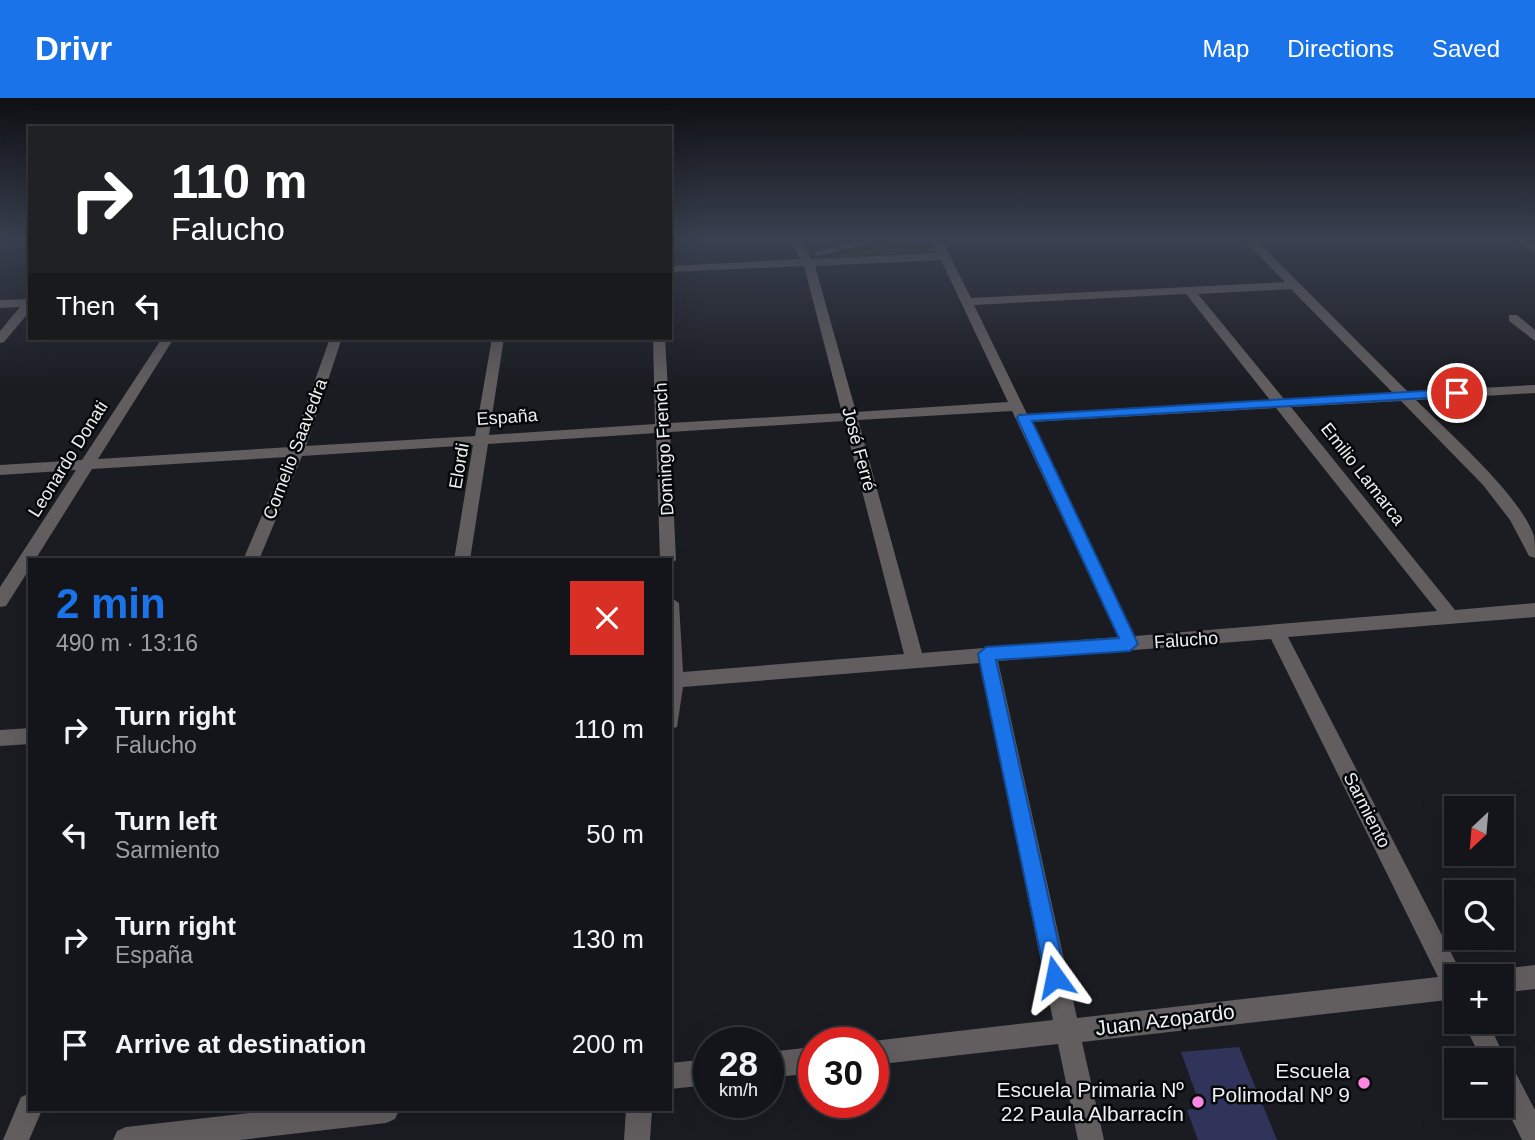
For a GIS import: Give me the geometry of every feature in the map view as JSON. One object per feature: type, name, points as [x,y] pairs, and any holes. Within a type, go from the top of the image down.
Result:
[{"type":"street","name":"José Ferré","points":[[810,289],[849,414],[915,660]]},
{"type":"street","points":[[962,289],[1130,644]]},
{"type":"street","points":[[968,302],[1231,289]]},
{"type":"street","points":[[1298,289],[1503,499],[1535,552]]},
{"type":"street","name":"Emilio Lamarca","points":[[1190,291],[1451,617]]},
{"type":"street","points":[[0,304],[28,303]]},
{"type":"street","points":[[0,339],[28,305]]},
{"type":"street","points":[[1513,318],[1535,337]]},
{"type":"street","name":"Leonardo Donati","points":[[0,601],[166,340]]},
{"type":"street","name":"Cornelio Saavedra","points":[[252,558],[297,450],[335,340]]},
{"type":"street","name":"Elordi","points":[[462,558],[484,438],[498,340]]},
{"type":"street","name":"Domingo French","points":[[659,340],[668,558]]},
{"type":"street","name":"España","points":[[0,470],[849,414],[1282,404],[1535,389]]},
{"type":"street","name":"Falucho","points":[[672,681],[1535,610]]},
{"type":"street","name":"Sarmiento","points":[[1277,633],[1444,964]]},
{"type":"street","points":[[986,654],[1091,1140]]},
{"type":"street","points":[[0,738],[28,736]]},
{"type":"street","points":[[1514,980],[1535,977]]},
{"type":"street","name":"Juan Azopardo","points":[[889,1051],[1444,988]]},
{"type":"street","points":[[672,1076],[693,1074]]},
{"type":"street","points":[[1514,1096],[1535,1137]]},
{"type":"street","points":[[16,1140],[28,1111]]},
{"type":"street","points":[[126,1140],[377,1111]]},
{"type":"street","points":[[637,1140],[639,1111]]},
{"type":"building","points":[[1239,1047],[1277,1140],[1198,1140],[1187,1110],[1201,1108],[1181,1052]]},
{"type":"place","name":"Escuela Polimodal Nº 9","points":[[1364,1083]]},
{"type":"place","name":"Escuela Primaria Nº 22 Paula Albarracín","points":[[1198,1102]]},
{"type":"route","points":[[1055,977],[986,654],[1130,644],[1024,418],[1457,393]]}]
